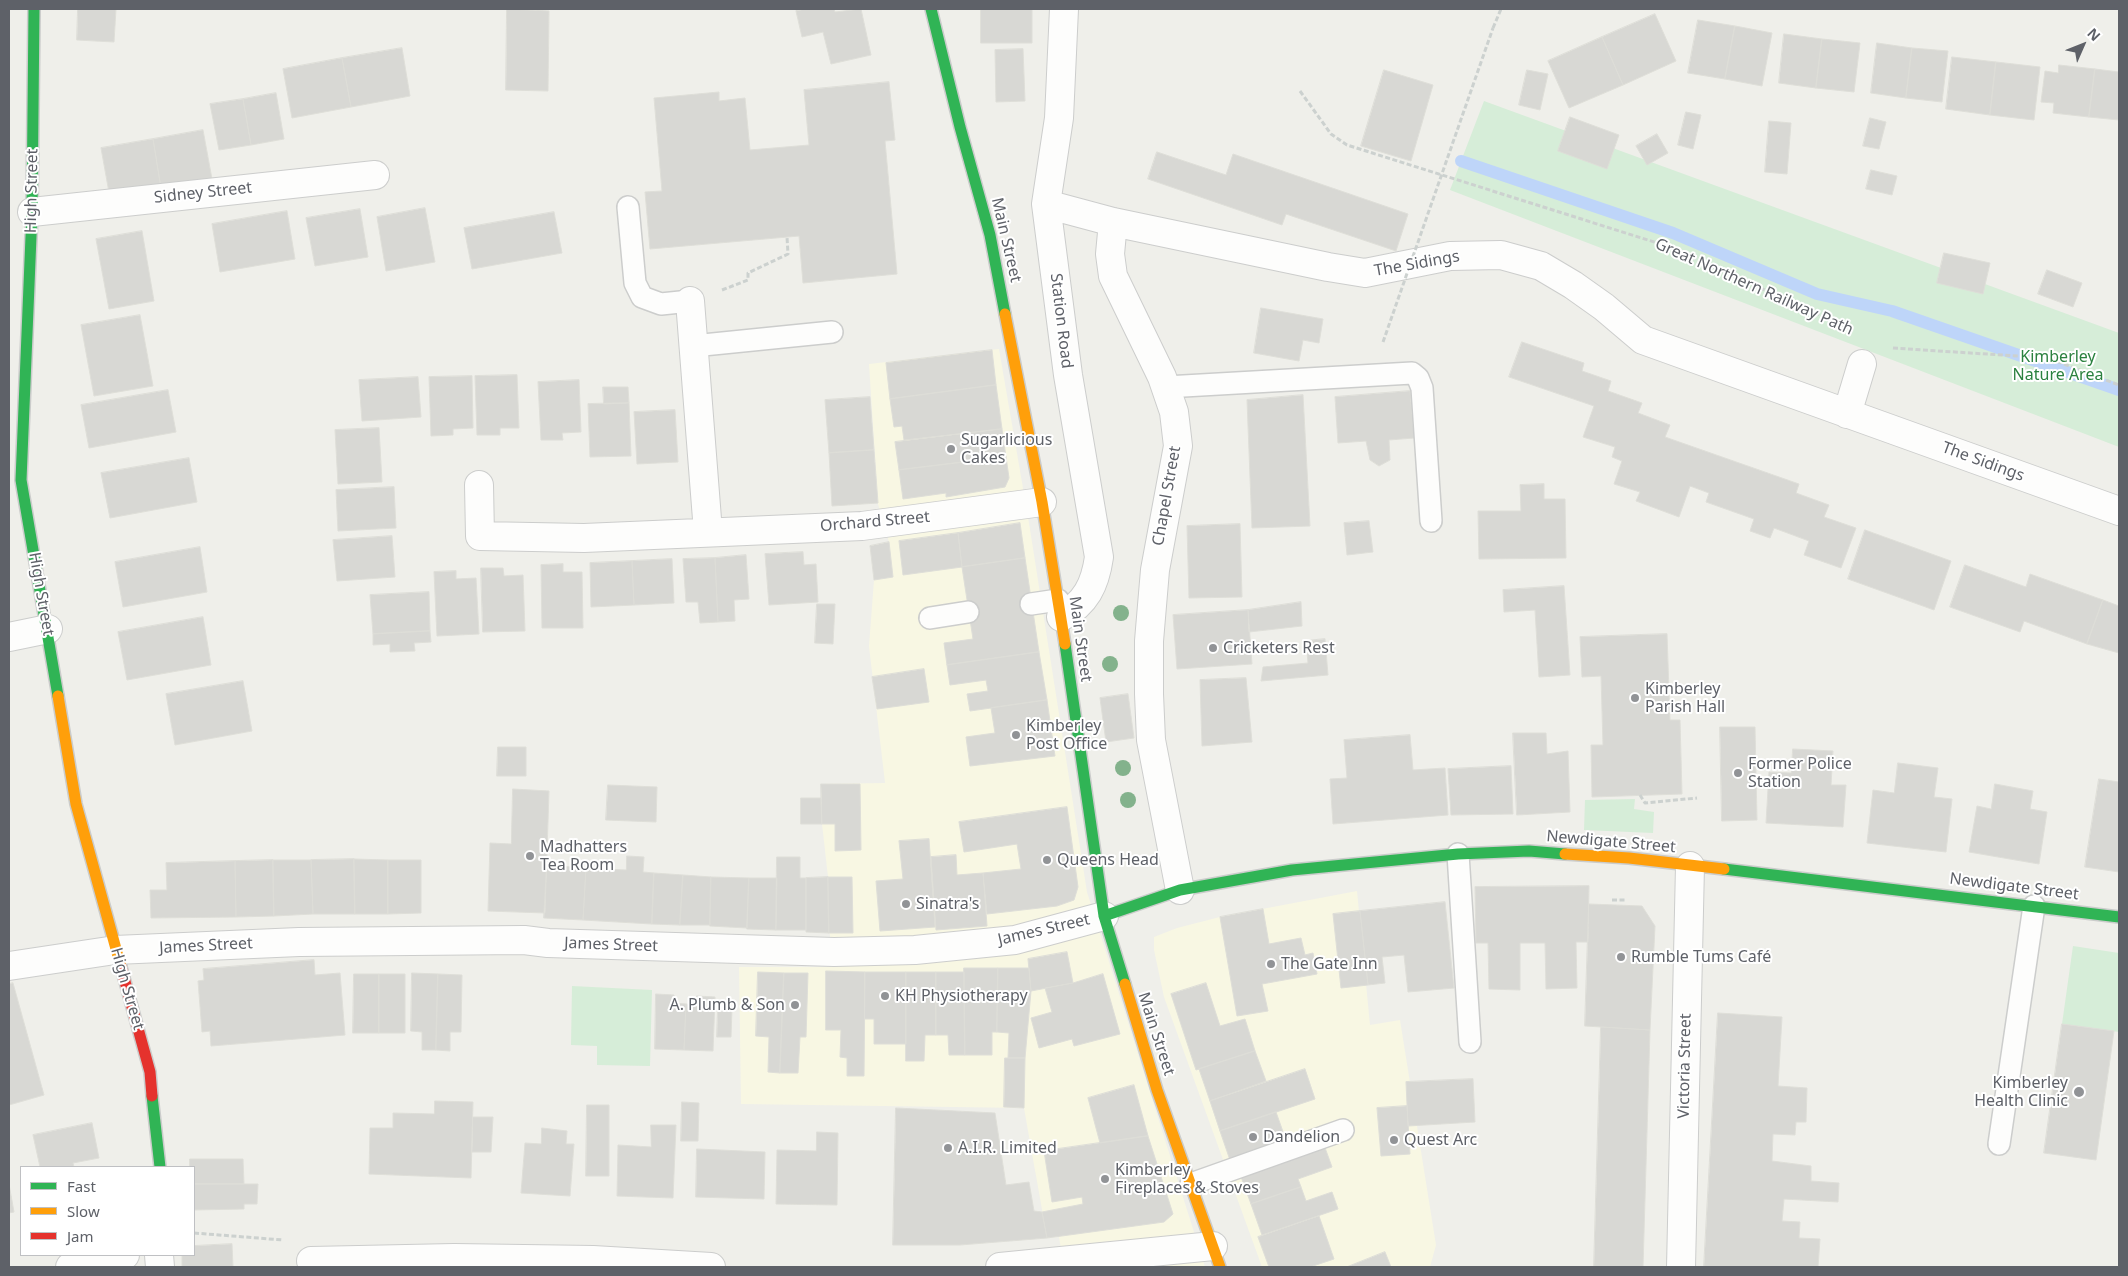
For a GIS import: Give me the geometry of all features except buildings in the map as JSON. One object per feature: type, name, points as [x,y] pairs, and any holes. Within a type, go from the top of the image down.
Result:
[{"type":"street","name":"High Street","points":[[34,9],[32,212],[16,416],[21,480],[48,629],[76,804],[150,1072],[160,1166]]},
{"type":"street","name":"Main Street","points":[[931,9],[960,128],[990,235],[1042,502],[1060,608],[1104,916],[1157,1090],[1217,1257]]},
{"type":"street","name":"Station Road","points":[[1060,608],[1073,611],[1087,594],[1096,577],[1099,557],[1068,375],[1046,204],[1059,118],[1064,9]]},
{"type":"street","name":"Sidney Street","points":[[32,212],[375,175]]},
{"type":"street","name":"The Sidings","points":[[1046,204],[1113,222],[1365,273],[1450,256],[1501,256],[1541,266],[1573,285],[1604,307],[1642,340],[2119,511]]},
{"type":"street","name":"Chapel Street","points":[[1113,222],[1110,254],[1113,276],[1152,354],[1166,387],[1174,412],[1178,446],[1154,570],[1149,694],[1152,740],[1180,890]]},
{"type":"street","points":[[690,301],[708,532]]},
{"type":"street","points":[[1847,414],[1862,364]]},
{"type":"street","name":"Orchard Street","points":[[479,485],[480,536],[584,538],[862,526],[1042,502]]},
{"type":"street","points":[[9,637],[48,629]]},
{"type":"street","name":"Newdigate Street","points":[[1104,916],[1180,890],[1292,870],[1458,854],[1529,851],[1557,852],[1690,866],[2119,917]]},
{"type":"street","name":"Victoria Street","points":[[1681,1267],[1690,866]]},
{"type":"street","name":"James Street","points":[[9,966],[115,950],[299,942],[524,940],[834,952],[915,950],[1015,940],[1104,916]]},
{"type":"street","points":[[70,1267],[120,1256]]},
{"type":"street","points":[[1000,1267],[1217,1257]]},
{"type":"street","points":[[311,1261],[454,1258],[593,1260],[711,1267]]},
{"type":"lane","points":[[628,208],[635,283],[642,297],[660,304],[690,301]]},
{"type":"lane","points":[[693,346],[832,332]]},
{"type":"lane","points":[[1166,387],[1412,373],[1418,378],[1422,388],[1431,521]]},
{"type":"lane","points":[[1031,604],[1060,608]]},
{"type":"lane","points":[[930,618],[968,612]]},
{"type":"lane","points":[[1458,854],[1470,1042]]},
{"type":"lane","points":[[1999,1144],[2034,906]]},
{"type":"lane","points":[[1191,1184],[1344,1130]]},
{"type":"path","points":[[1383,342],[1501,9]]},
{"type":"path","name":"Great Northern Railway Path","points":[[1300,91],[1331,134],[1347,145],[1670,247],[1860,333]]},
{"type":"path","points":[[690,301],[748,280],[748,273],[788,254],[788,237]]},
{"type":"path","points":[[1888,346],[1897,350],[2048,358],[2119,385]]},
{"type":"path","points":[[1640,795],[1645,803],[1697,798]]},
{"type":"path","points":[[1612,900],[1627,900]]},
{"type":"path","points":[[195,1232],[301,1242],[311,1261]]},
{"type":"shaded area","points":[[999,349],[1029,523],[1087,892],[1205,1267],[1064,1267],[1059,1237],[1047,1238],[1024,1108],[741,1104],[739,967],[831,967],[828,877],[822,824],[821,784],[885,783],[869,646],[874,580],[870,546],[889,542],[878,504],[869,364]]},
{"type":"shaded area","points":[[1357,891],[1370,1025],[1400,1020],[1436,1245],[1430,1267],[1262,1267],[1164,997],[1154,950],[1154,937],[1177,928],[1220,917]]},
{"type":"green space","name":"Kimberley Nature Area","points":[[1484,101],[2119,333],[2119,447],[1450,190]]},
{"type":"green space","points":[[1635,799],[1634,809],[1654,812],[1653,833],[1584,830],[1585,800]]},
{"type":"green space","points":[[2073,946],[2119,953],[2119,1032],[2062,1024]]},
{"type":"green space","points":[[572,986],[652,990],[650,1066],[597,1065],[597,1046],[571,1045]]},
{"type":"waterway","points":[[1461,161],[1673,233],[1817,294],[1892,311],[2119,390]]},
{"type":"traffic: fast","points":[[34,9],[32,212],[21,480],[58,696]]},
{"type":"traffic: fast","points":[[931,9],[960,127],[990,235],[1005,314]]},
{"type":"traffic: fast","points":[[1065,644],[1104,916],[1125,984]]},
{"type":"traffic: fast","points":[[1104,916],[1180,890],[1292,870],[1458,854],[1529,851],[1565,854]]},
{"type":"traffic: fast","points":[[1724,869],[2119,917]]},
{"type":"traffic: fast","points":[[152,1096],[160,1166]]},
{"type":"traffic: slow","points":[[1005,314],[1042,502],[1065,644]]},
{"type":"traffic: slow","points":[[58,696],[76,804],[121,967]]},
{"type":"traffic: slow","points":[[1565,854],[1629,858],[1724,869]]},
{"type":"traffic: slow","points":[[1125,984],[1157,1090],[1220,1267]]},
{"type":"traffic: jam","points":[[121,967],[150,1072],[152,1096]]},
{"type":"place","name":"Sugarlicious Cakes","points":[[951,449]]},
{"type":"place","name":"Cricketers Rest","points":[[1213,648]]},
{"type":"place","name":"Kimberley Parish Hall","points":[[1635,698]]},
{"type":"place","name":"Kimberley Post Office","points":[[1016,735]]},
{"type":"place","name":"Former Police Station","points":[[1738,773]]},
{"type":"place","name":"Madhatters Tea Room","points":[[530,856]]},
{"type":"place","name":"Queens Head","points":[[1047,860]]},
{"type":"place","name":"Sinatra's","points":[[906,904]]},
{"type":"place","name":"Rumble Tums Café","points":[[1621,957]]},
{"type":"place","name":"The Gate Inn","points":[[1271,964]]},
{"type":"place","name":"KH Physiotherapy","points":[[885,996]]},
{"type":"place","name":"A. Plumb & Son","points":[[795,1005]]},
{"type":"place","name":"Kimberley Health Clinic","points":[[2079,1092]]},
{"type":"place","name":"Dandelion","points":[[1253,1137]]},
{"type":"place","name":"Quest Arc","points":[[1394,1140]]},
{"type":"place","name":"A.I.R. Limited","points":[[948,1148]]},
{"type":"place","name":"Kimberley Fireplaces & Stoves","points":[[1105,1179]]}]
